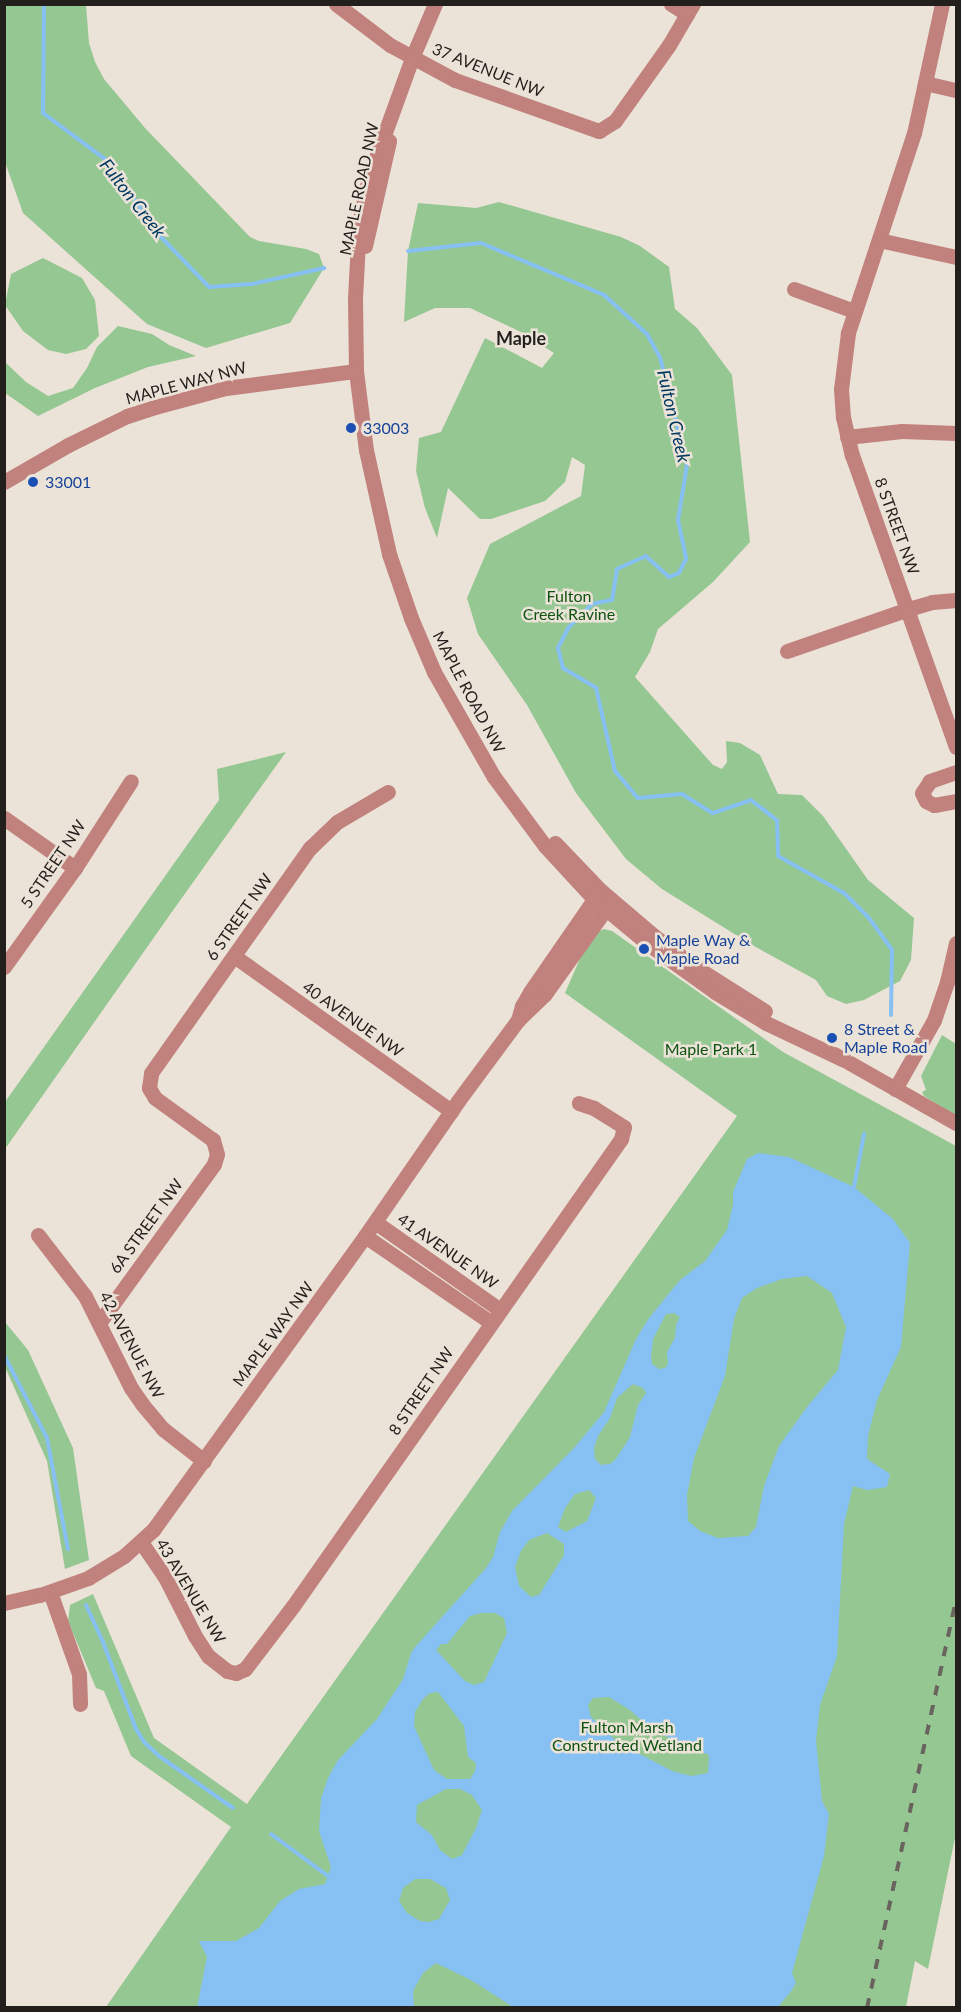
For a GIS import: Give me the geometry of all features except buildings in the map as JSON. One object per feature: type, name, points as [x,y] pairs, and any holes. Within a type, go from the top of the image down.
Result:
[{"type":"street","name":"37 AVENUE NW","points":[[336,4],[367,30],[412,58],[470,86],[594,130],[604,129],[615,121],[650,72],[690,9]]},
{"type":"street","name":"MAPLE ROAD NW","points":[[435,4],[396,103],[357,284],[356,371],[375,501],[402,592],[434,672],[471,740],[507,795],[603,900],[694,966],[842,1059],[957,1123]]},
{"type":"street","points":[[670,4],[690,9]]},
{"type":"street","name":"8 STREET NW","points":[[942,4],[914,133],[854,311],[844,348],[841,389],[847,437],[957,747]]},
{"type":"street","points":[[925,83],[957,90]]},
{"type":"street","points":[[879,240],[957,257]]},
{"type":"street","points":[[794,289],[854,311]]},
{"type":"street","name":"MAPLE WAY NW","points":[[4,482],[68,445],[127,416],[155,407],[237,386],[356,371]]},
{"type":"street","points":[[847,437],[902,431],[957,433]]},
{"type":"street","points":[[787,651],[908,609],[932,602],[957,600]]},
{"type":"street","points":[[957,772],[930,781],[922,793],[926,801],[934,805],[957,801]]},
{"type":"street","name":"5 STREET NW","points":[[4,967],[75,868],[131,781]]},
{"type":"street","name":"6 STREET NW","points":[[217,1149],[209,1138],[154,1098],[148,1088],[153,1070],[319,838],[337,822],[388,792]]},
{"type":"street","points":[[4,818],[75,868]]},
{"type":"street","name":"MAPLE WAY NW","points":[[4,1603],[50,1592],[88,1578],[115,1563],[141,1542],[163,1519],[518,1020],[526,999],[603,900]]},
{"type":"street","points":[[895,1089],[934,1020],[957,944]]},
{"type":"street","name":"40 AVENUE NW","points":[[234,956],[451,1112]]},
{"type":"street","name":"8 STREET NW","points":[[242,1671],[293,1606],[499,1309],[621,1139],[624,1127],[594,1108],[579,1103]]},
{"type":"street","name":"6A STREET NW","points":[[99,1323],[214,1164],[217,1149]]},
{"type":"street","name":"41 AVENUE NW","points":[[375,1222],[499,1309]]},
{"type":"street","name":"42 AVENUE NW","points":[[38,1235],[80,1288],[131,1388],[151,1417],[204,1461]]},
{"type":"street","points":[[365,1236],[490,1322]]},
{"type":"street","name":"43 AVENUE NW","points":[[141,1542],[165,1577],[195,1636],[208,1656],[227,1671],[242,1671]]},
{"type":"street","points":[[50,1592],[79,1674],[80,1704]]},
{"type":"green space","points":[[5,4],[86,5],[89,43],[95,62],[104,79],[145,128],[250,237],[319,254],[324,268],[290,323],[206,348],[147,324],[23,213],[5,162]]},
{"type":"green space","name":"Fulton Creek Ravine","points":[[499,202],[621,237],[640,246],[669,267],[675,309],[697,328],[732,375],[750,542],[713,582],[658,629],[650,652],[635,677],[713,765],[722,769],[727,762],[726,741],[740,743],[760,755],[778,794],[802,795],[823,816],[868,880],[914,918],[911,960],[900,981],[864,1000],[846,1004],[827,996],[816,980],[752,945],[662,889],[626,859],[576,793],[527,705],[478,634],[467,598],[490,544],[581,496],[585,465],[572,457],[565,482],[545,501],[491,519],[480,519],[448,488],[437,538],[425,508],[416,471],[419,438],[441,432],[485,338],[542,368],[554,353],[523,333],[470,308],[435,308],[404,322],[408,251],[418,203],[476,208]]},
{"type":"green space","points":[[43,258],[82,278],[95,300],[99,336],[86,349],[66,354],[48,350],[23,331],[5,305],[11,274]]},
{"type":"green space","points":[[118,326],[152,334],[169,345],[196,356],[148,367],[95,388],[38,416],[5,393],[5,362],[26,382],[48,396],[73,388],[87,368],[97,347]]},
{"type":"green space","points":[[286,752],[5,1149],[5,1102],[219,800],[217,769]]},
{"type":"green space","name":"Fulton Marsh Constructed Wetland","points":[[604,929],[612,931],[783,1052],[956,1146],[956,1833],[928,1969],[915,1961],[906,2007],[106,2007],[231,1827],[131,1756],[104,1691],[96,1688],[68,1621],[70,1605],[93,1594],[154,1738],[247,1804],[737,1116],[565,993],[582,954],[597,932]]},
{"type":"green space","points":[[942,1035],[956,1044],[956,1116],[924,1096],[922,1092],[926,1090],[921,1076]]},
{"type":"green space","points":[[5,1322],[28,1350],[73,1448],[89,1560],[65,1569],[47,1461],[5,1367]]},
{"type":"water","points":[[758,1153],[789,1157],[854,1187],[893,1219],[910,1243],[901,1347],[877,1400],[868,1436],[867,1459],[890,1474],[887,1487],[867,1490],[853,1486],[844,1524],[837,1656],[820,1705],[816,1740],[822,1801],[829,1814],[824,1856],[792,1973],[796,1983],[792,1990],[778,2007],[513,2007],[471,1980],[436,1963],[423,1973],[413,1991],[414,2007],[197,2007],[207,1957],[199,1941],[236,1941],[259,1928],[280,1901],[299,1889],[325,1884],[331,1867],[319,1831],[321,1798],[338,1760],[377,1719],[403,1679],[411,1653],[416,1646],[486,1568],[493,1557],[500,1532],[512,1511],[574,1448],[604,1412],[636,1339],[649,1318],[680,1280],[705,1261],[727,1230],[733,1205],[733,1192],[747,1159]],"holes":[[[807,1276],[832,1293],[846,1327],[838,1370],[779,1446],[764,1486],[756,1527],[748,1536],[718,1538],[700,1531],[688,1521],[687,1495],[694,1458],[725,1376],[734,1319],[742,1298],[757,1288],[782,1279]],[[674,1313],[680,1317],[676,1325],[675,1338],[667,1352],[668,1364],[665,1368],[659,1369],[652,1364],[653,1339],[666,1314]],[[633,1384],[643,1388],[646,1393],[638,1405],[630,1437],[616,1459],[610,1464],[601,1465],[595,1459],[594,1448],[598,1436],[610,1418],[617,1398]],[[589,1490],[596,1498],[587,1521],[566,1532],[558,1527],[565,1508],[575,1494]],[[547,1533],[564,1544],[564,1555],[539,1595],[531,1597],[519,1586],[515,1567],[521,1551],[529,1540]],[[495,1613],[504,1618],[507,1633],[484,1682],[474,1685],[465,1681],[436,1650],[441,1644],[447,1644],[470,1616]],[[438,1692],[464,1726],[468,1757],[476,1763],[475,1771],[470,1779],[447,1779],[434,1770],[414,1726],[415,1712],[430,1693]],[[609,1697],[630,1710],[652,1730],[709,1755],[708,1773],[691,1776],[672,1771],[617,1742],[591,1717],[588,1705],[593,1698]],[[446,1789],[460,1789],[472,1795],[482,1810],[476,1828],[462,1855],[452,1859],[440,1850],[432,1835],[416,1822],[417,1805]],[[415,1879],[430,1879],[446,1888],[450,1900],[439,1919],[429,1922],[420,1921],[407,1913],[399,1901],[403,1888]]]},
{"type":"waterway","name":"Fulton Creek","points":[[44,4],[43,113],[109,162],[159,235],[209,287],[252,284],[324,268]]},
{"type":"waterway","name":"Fulton Creek","points":[[408,251],[481,243],[604,295],[647,334],[660,357],[687,465],[678,520],[686,559],[679,573],[669,577],[646,556],[617,569],[612,600],[592,604],[569,627],[558,648],[563,668],[596,688],[615,771],[638,798],[682,794],[713,813],[751,800],[777,820],[778,856],[844,893],[869,918],[892,950],[891,1015]]},
{"type":"waterway","name":"Fulton Creek","points":[[854,1187],[864,1134]]},
{"type":"waterway","points":[[4,1355],[47,1438],[68,1549]]},
{"type":"waterway","points":[[86,1605],[103,1642],[136,1729],[144,1742],[159,1756],[233,1808]]},
{"type":"waterway","points":[[271,1834],[328,1876]]},
{"type":"railway","points":[[867,2008],[956,1600]]},
{"type":"place","name":"33003","points":[[351,428]]},
{"type":"place","name":"33001","points":[[33,482]]},
{"type":"place","name":"Maple Way & Maple Road","points":[[644,949]]},
{"type":"place","name":"8 Street & Maple Road","points":[[832,1038]]},
{"type":"district","name":"Maple","points":[[521,338]]},
{"type":"park label","name":"Maple Park 1","points":[[711,1049]]}]
